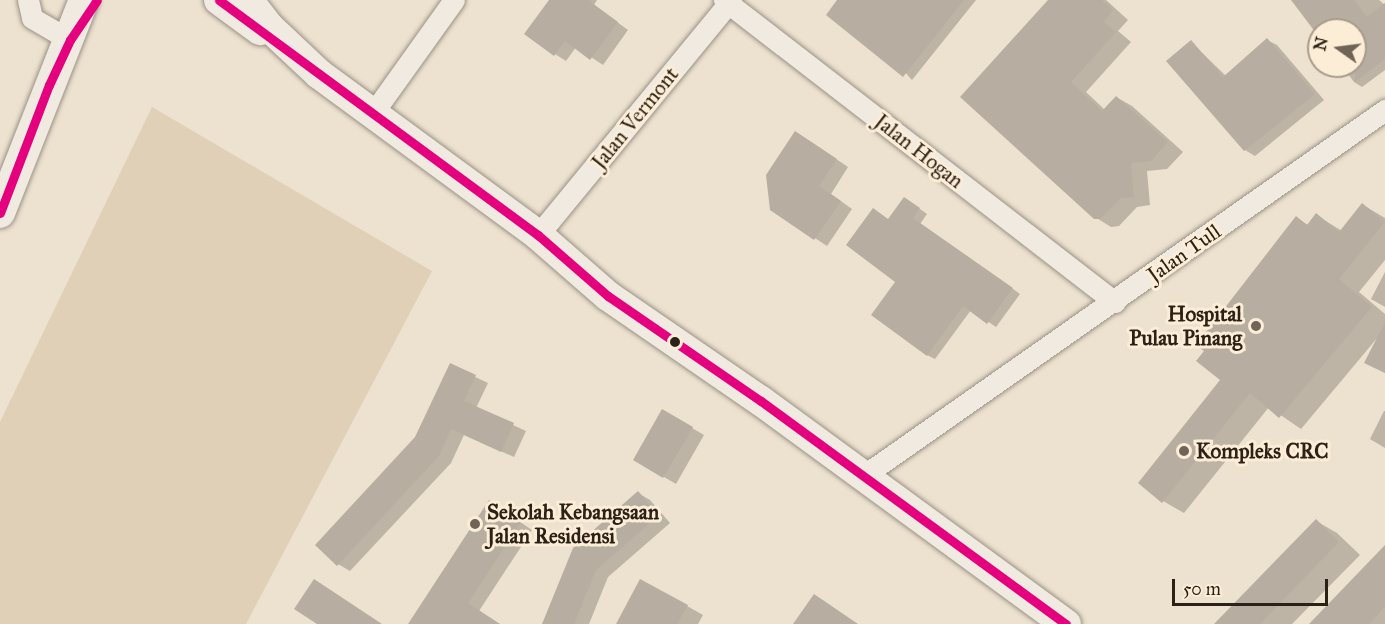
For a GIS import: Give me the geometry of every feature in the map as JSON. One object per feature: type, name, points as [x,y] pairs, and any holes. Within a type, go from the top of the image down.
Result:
[{"type":"main road","points":[[0,213],[32,123],[70,40],[84,0]]},
{"type":"main road","points":[[70,40],[97,0]]},
{"type":"main road","points":[[219,0],[538,235],[608,296],[863,476],[1066,624]]},
{"type":"main road","points":[[248,0],[270,28],[319,74]]},
{"type":"main road","points":[[274,0],[319,74]]},
{"type":"street","points":[[28,0],[32,18],[70,40]]},
{"type":"street","points":[[373,113],[454,0]]},
{"type":"street","name":"Jalan Vermont","points":[[538,235],[728,1]]},
{"type":"street","name":"Jalan Hogan","points":[[728,1],[1115,302]]},
{"type":"street","name":"Jalan Tull","points":[[863,476],[1115,302],[1385,110]]},
{"type":"shaded area","points":[[152,107],[432,271],[246,624],[0,624],[0,422]]},
{"type":"building","points":[[549,0],[588,0],[618,22],[590,60],[565,41],[554,56],[524,34]]},
{"type":"building","points":[[837,0],[964,0],[903,77],[826,15]]},
{"type":"building","points":[[1048,0],[1102,0],[1113,10],[1104,22],[1116,32],[1071,82],[1102,111],[1116,96],[1168,142],[1151,161],[1131,163],[1134,197],[1121,198],[1100,219],[1094,219],[960,97]]},
{"type":"building","points":[[1291,0],[1354,0],[1367,17],[1385,3],[1385,59],[1367,73],[1367,18],[1307,18],[1307,21]]},
{"type":"building","points":[[1267,38],[1315,94],[1244,151],[1166,61],[1191,40],[1223,77]]},
{"type":"building","points":[[795,131],[837,159],[819,186],[841,201],[814,240],[770,210],[766,175]]},
{"type":"building","points":[[904,197],[920,208],[913,218],[1013,288],[987,324],[963,306],[927,356],[871,315],[895,282],[846,245],[873,208],[888,219]]},
{"type":"building","points":[[1362,203],[1385,222],[1339,279],[1372,307],[1279,418],[1250,393],[1162,503],[1138,483],[1220,380],[1196,361],[1204,351],[1196,345],[1296,216],[1307,225],[1316,213],[1339,232]]},
{"type":"building","points":[[1385,322],[1385,373],[1364,363]]},
{"type":"building","points":[[450,363],[476,375],[464,401],[514,423],[501,452],[451,429],[439,456],[337,566],[315,545],[415,437]]},
{"type":"building","points":[[662,409],[693,427],[663,478],[633,460]]},
{"type":"building","points":[[638,491],[659,515],[596,570],[574,624],[542,624],[573,548]]},
{"type":"building","points":[[489,500],[521,522],[468,603],[500,624],[408,624]]},
{"type":"building","points":[[1316,519],[1339,542],[1260,624],[1214,624]]},
{"type":"building","points":[[1385,545],[1385,607],[1369,624],[1309,624]]},
{"type":"building","points":[[314,579],[382,624],[317,624],[294,609]]},
{"type":"building","points":[[640,579],[688,605],[677,624],[616,624]]},
{"type":"building","points":[[814,594],[858,624],[793,624]]},
{"type":"transit line","points":[[0,213],[49,85],[70,40],[97,0]]},
{"type":"transit line","points":[[219,0],[538,235],[608,296],[761,401],[1066,624]]},
{"type":"place","name":"Hospital Pulau Pinang","points":[[1256,326]]},
{"type":"place","name":"Kompleks CRC","points":[[1184,451]]},
{"type":"place","name":"Sekolah Kebangsaan Jalan Residensi","points":[[475,524]]}]
